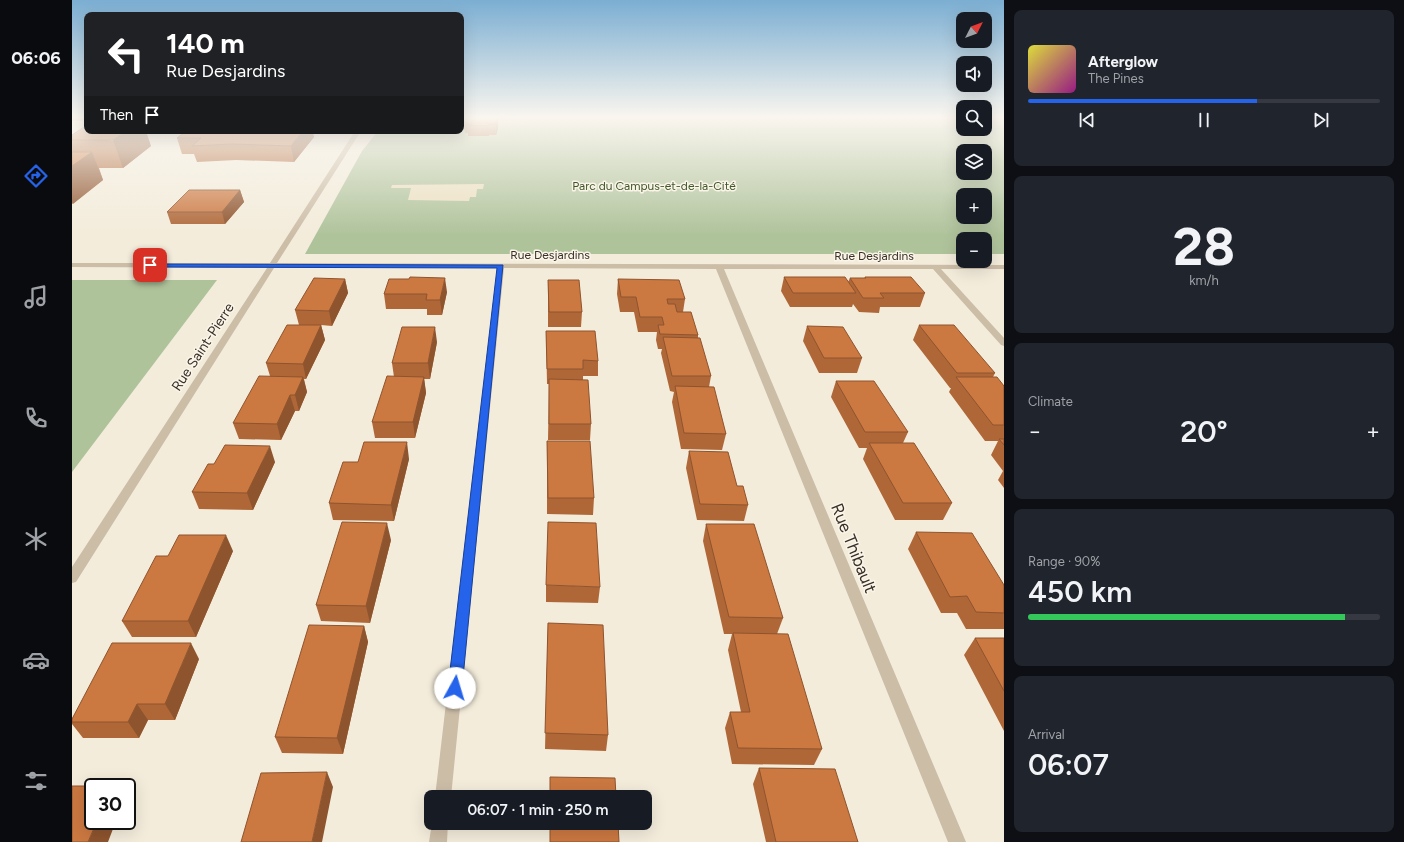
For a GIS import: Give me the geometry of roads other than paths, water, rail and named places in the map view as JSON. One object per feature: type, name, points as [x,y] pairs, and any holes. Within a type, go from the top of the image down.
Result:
[{"type":"street","name":"Rue Saint-Pierre","points":[[72,578],[342,156]]},
{"type":"street","name":"Rue Desjardins","points":[[72,265],[1004,267]]},
{"type":"street","points":[[444,790],[500,266]]},
{"type":"street","name":"Rue Thibault","points":[[719,266],[957,842]]},
{"type":"street","points":[[935,267],[1004,343]]},
{"type":"street","points":[[438,842],[439,830]]},
{"type":"park label","name":"Parc du Campus-et-de-la-Cité","points":[[654,186]]}]
